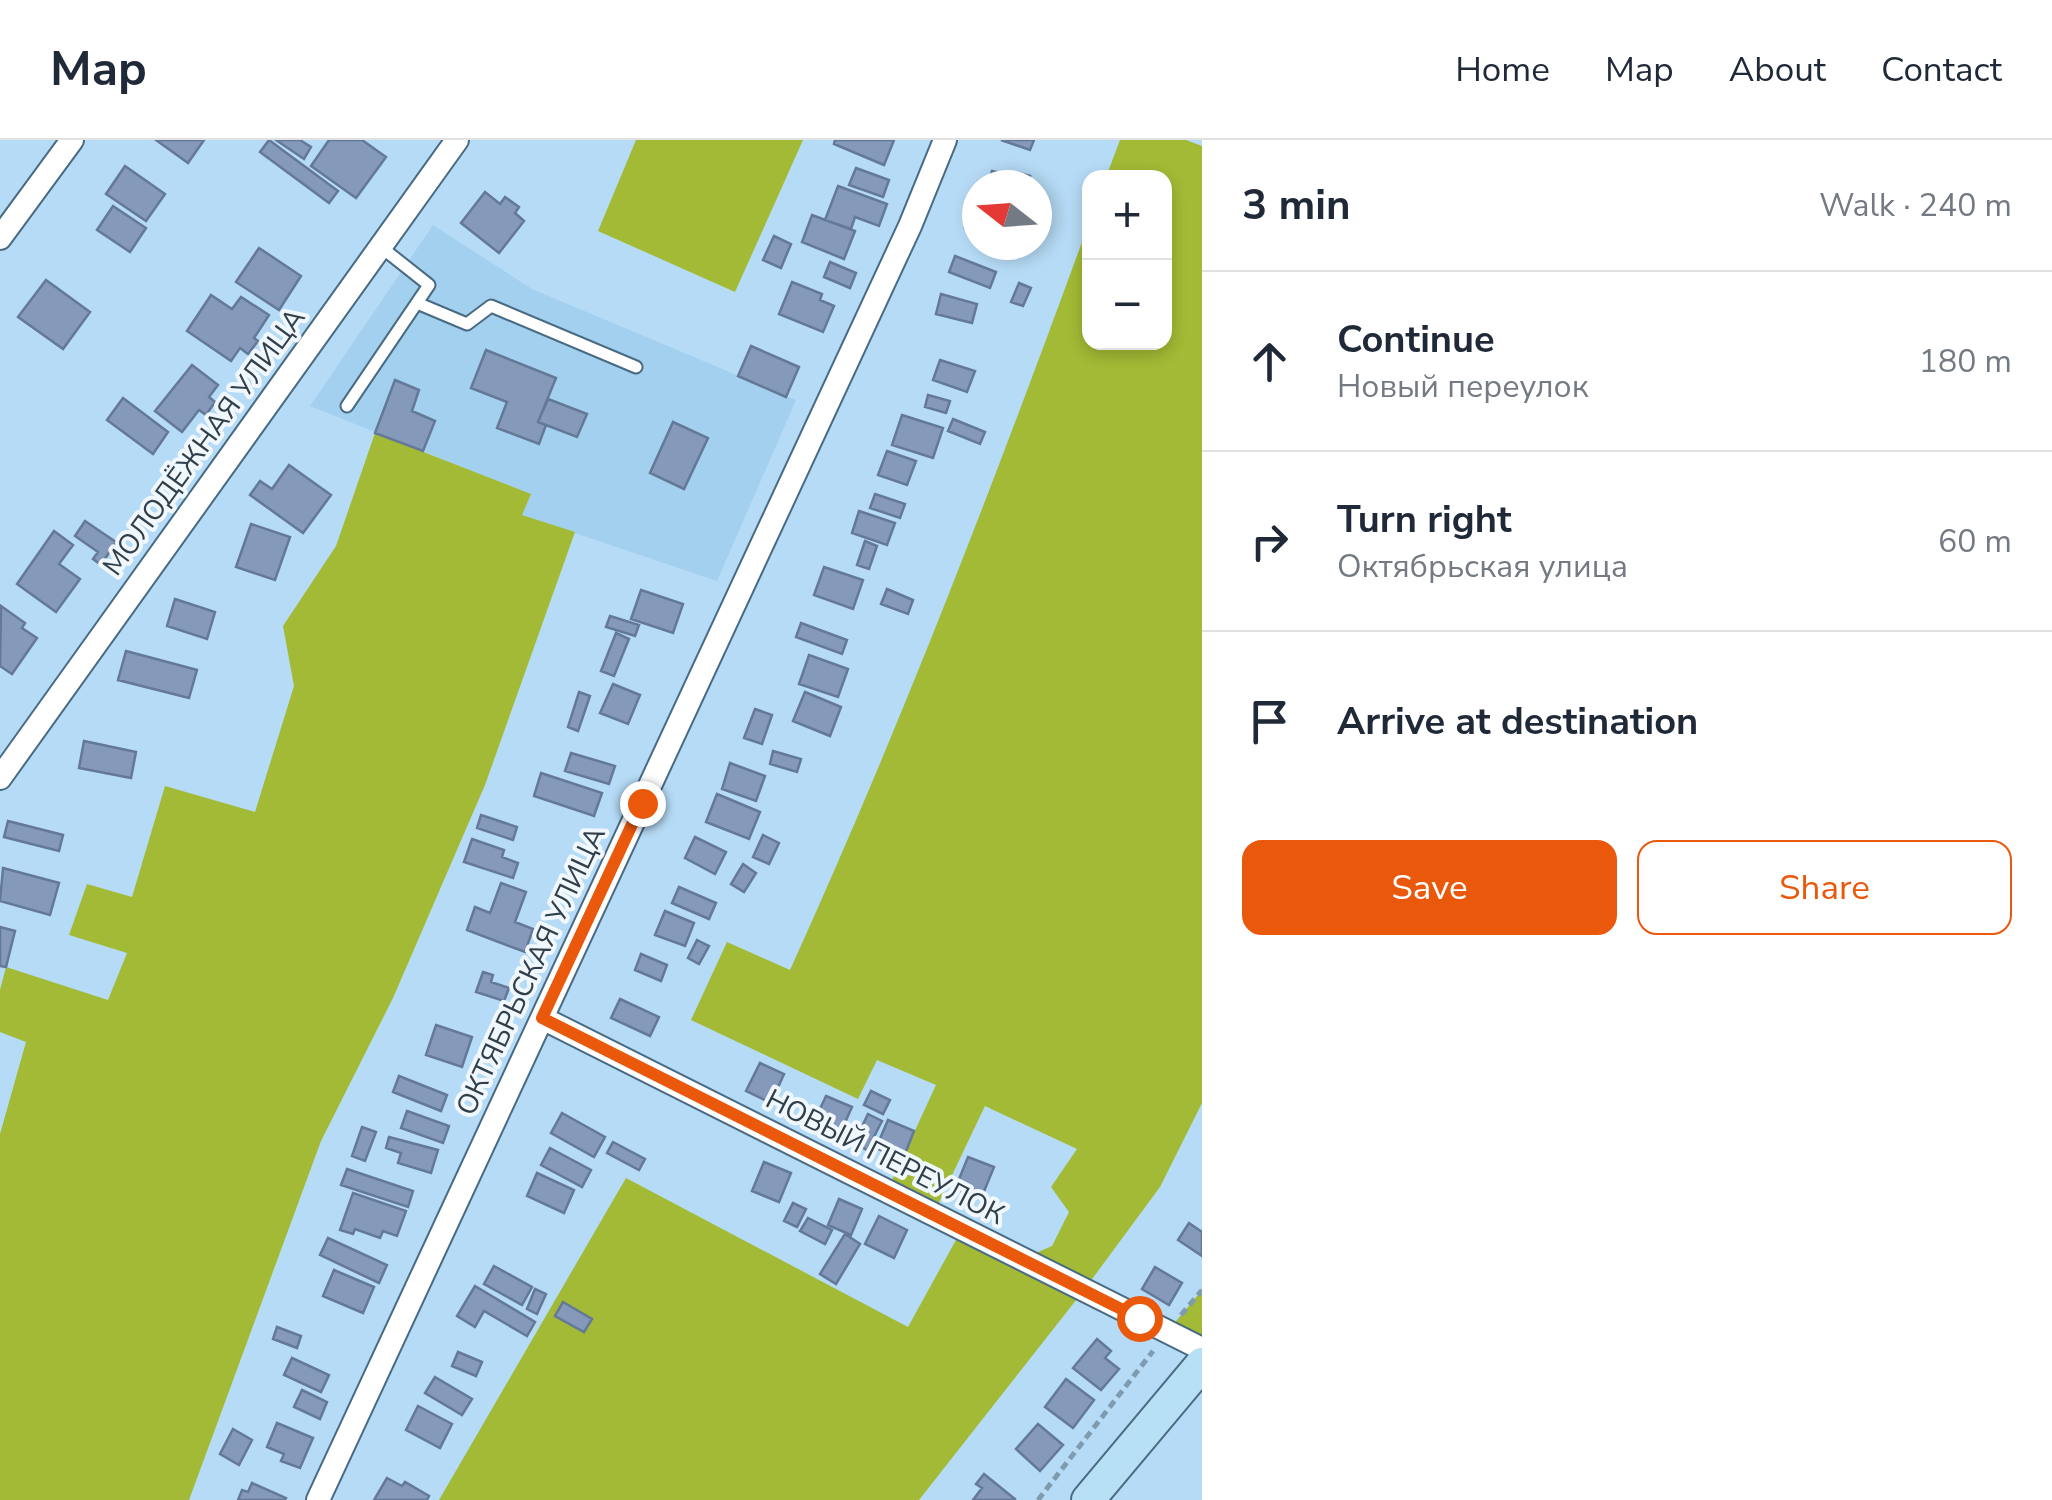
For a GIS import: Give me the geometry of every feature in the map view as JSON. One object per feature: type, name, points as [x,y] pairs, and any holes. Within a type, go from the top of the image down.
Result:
[{"type":"street","points":[[0,238],[72,140]]},
{"type":"street","name":"МОЛОДЁЖНАЯ УЛИЦА","points":[[0,778],[457,140]]},
{"type":"street","name":"ОКТЯБРЬСКАЯ УЛИЦА","points":[[318,1500],[901,244],[945,140]]},
{"type":"street","name":"НОВЫЙ ПЕРЕУЛОК","points":[[542,1018],[1202,1349]]},
{"type":"street","points":[[1088,1500],[1202,1364]]},
{"type":"lane","points":[[347,406],[429,285],[380,246]]},
{"type":"lane","points":[[417,303],[467,324],[491,306],[636,367]]},
{"type":"path","points":[[1038,1500],[1202,1290]]},
{"type":"shaded area","points":[[433,225],[532,289],[796,400],[717,581],[521,515],[530,494],[310,406]]},
{"type":"green space","points":[[636,140],[803,140],[735,292],[598,231]]},
{"type":"green space","points":[[1120,140],[1186,140],[1202,146],[1202,1103],[1160,1187],[919,1500],[439,1500],[626,1178],[908,1327],[962,1229],[1022,1259],[1052,1246],[1069,1212],[1051,1187],[1077,1149],[985,1106],[933,1215],[887,1191],[936,1085],[877,1060],[858,1099],[691,1020],[727,942],[790,970],[947,600],[1082,242],[1082,350],[1172,350],[1172,170],[1109,170]]},
{"type":"green space","points":[[375,433],[531,494],[522,515],[575,532],[485,785],[393,998],[321,1141],[189,1500],[0,1500],[0,1134],[26,1042],[0,1032],[0,990],[6,967],[108,1000],[127,953],[69,935],[87,884],[132,897],[165,786],[255,812],[294,686],[283,626],[336,546]]},
{"type":"green space","points":[[1202,1290],[1202,1349],[1167,1332]]},
{"type":"building","points":[[156,140],[204,140],[188,163]]},
{"type":"building","points":[[269,140],[338,191],[329,203],[260,152]]},
{"type":"building","points":[[276,140],[300,140],[311,147],[304,159]]},
{"type":"building","points":[[329,140],[362,140],[386,157],[356,198],[311,166]]},
{"type":"building","points":[[835,140],[894,140],[884,165],[834,144]]},
{"type":"building","points":[[1001,140],[1034,140],[1030,150]]},
{"type":"building","points":[[125,166],[165,194],[146,221],[106,194]]},
{"type":"building","points":[[856,168],[889,180],[883,197],[849,185]]},
{"type":"building","points":[[838,186],[887,204],[879,226],[855,217],[851,229],[825,220]]},
{"type":"building","points":[[485,192],[500,204],[505,197],[519,207],[515,213],[524,221],[499,253],[461,223]]},
{"type":"building","points":[[113,206],[146,228],[130,252],[97,230]]},
{"type":"building","points":[[812,215],[855,231],[844,259],[802,242]]},
{"type":"building","points":[[774,236],[791,244],[781,268],[763,260]]},
{"type":"building","points":[[259,248],[301,276],[279,310],[236,282]]},
{"type":"building","points":[[955,256],[996,272],[990,288],[949,272]]},
{"type":"building","points":[[830,262],[856,273],[850,288],[824,277]]},
{"type":"building","points":[[46,280],[90,312],[63,349],[18,317]]},
{"type":"building","points":[[792,282],[822,294],[820,300],[834,306],[823,332],[779,314]]},
{"type":"building","points":[[1019,283],[1031,288],[1023,306],[1011,302]]},
{"type":"building","points":[[941,294],[977,304],[972,323],[936,314]]},
{"type":"building","points":[[211,295],[232,309],[241,297],[269,315],[248,354],[240,348],[231,361],[187,331]]},
{"type":"building","points":[[751,346],[799,367],[786,397],[738,376]]},
{"type":"building","points":[[486,350],[556,378],[538,422],[546,425],[539,444],[497,428],[507,402],[471,388]]},
{"type":"building","points":[[940,360],[975,371],[967,392],[933,380]]},
{"type":"building","points":[[192,365],[218,385],[209,397],[215,402],[206,415],[199,410],[182,432],[155,411]]},
{"type":"building","points":[[395,380],[419,390],[412,411],[435,421],[423,451],[375,433]]},
{"type":"building","points":[[928,395],[950,401],[946,413],[925,407]]},
{"type":"building","points":[[123,398],[168,432],[153,454],[107,420]]},
{"type":"building","points":[[548,399],[587,414],[577,437],[538,422]]},
{"type":"building","points":[[902,415],[943,428],[933,458],[892,445]]},
{"type":"building","points":[[953,419],[985,432],[980,444],[948,431]]},
{"type":"building","points":[[673,422],[708,438],[684,489],[650,473]]},
{"type":"building","points":[[887,451],[916,461],[907,485],[878,475]]},
{"type":"building","points":[[289,465],[331,495],[303,533],[250,495],[260,481],[272,489]]},
{"type":"building","points":[[875,494],[905,504],[900,518],[870,508]]},
{"type":"building","points":[[859,511],[895,523],[887,545],[852,533]]},
{"type":"building","points":[[85,521],[116,542],[101,565],[93,559],[98,552],[75,536]]},
{"type":"building","points":[[251,524],[290,537],[275,580],[236,567]]},
{"type":"building","points":[[54,531],[73,545],[59,564],[80,579],[56,612],[17,584]]},
{"type":"building","points":[[865,541],[877,546],[869,569],[857,565]]},
{"type":"building","points":[[824,567],[863,580],[853,609],[814,595]]},
{"type":"building","points":[[887,589],[913,600],[908,614],[881,604]]},
{"type":"building","points":[[641,590],[683,604],[673,633],[631,619]]},
{"type":"building","points":[[175,599],[215,612],[207,639],[167,626]]},
{"type":"building","points":[[1,606],[25,623],[22,628],[37,638],[12,674],[0,666]]},
{"type":"building","points":[[610,616],[639,625],[635,636],[606,627]]},
{"type":"building","points":[[801,623],[847,640],[842,654],[796,637]]},
{"type":"building","points":[[616,633],[629,639],[614,676],[601,671]]},
{"type":"building","points":[[126,651],[197,670],[189,698],[118,680]]},
{"type":"building","points":[[809,655],[848,669],[838,697],[799,684]]},
{"type":"building","points":[[613,684],[640,695],[628,724],[600,713]]},
{"type":"building","points":[[579,692],[590,696],[578,731],[568,727]]},
{"type":"building","points":[[805,692],[841,707],[830,736],[793,721]]},
{"type":"building","points":[[755,709],[772,715],[762,744],[744,738]]},
{"type":"building","points":[[84,741],[136,752],[131,778],[79,768]]},
{"type":"building","points":[[773,751],[801,759],[797,772],[770,764]]},
{"type":"building","points":[[571,753],[615,766],[609,784],[565,771]]},
{"type":"building","points":[[730,763],[765,776],[756,801],[722,789]]},
{"type":"building","points":[[541,773],[602,793],[594,816],[534,796]]},
{"type":"building","points":[[717,794],[760,812],[749,839],[706,822]]},
{"type":"building","points":[[481,815],[517,827],[513,840],[477,828]]},
{"type":"building","points":[[8,821],[63,835],[59,851],[4,837]]},
{"type":"building","points":[[763,835],[779,843],[769,864],[753,857]]},
{"type":"building","points":[[695,837],[726,852],[715,874],[685,858]]},
{"type":"building","points":[[472,839],[504,850],[502,857],[518,863],[513,878],[464,862]]},
{"type":"building","points":[[743,864],[756,873],[744,892],[731,884]]},
{"type":"building","points":[[3,868],[59,883],[50,915],[0,901]]},
{"type":"building","points":[[501,883],[526,892],[515,922],[533,929],[525,952],[467,930],[475,907],[490,913]]},
{"type":"building","points":[[679,887],[716,903],[709,919],[672,903]]},
{"type":"building","points":[[665,911],[694,923],[685,946],[655,935]]},
{"type":"building","points":[[0,927],[15,931],[6,967],[0,966]]},
{"type":"building","points":[[697,940],[709,946],[699,964],[688,958]]},
{"type":"building","points":[[641,954],[667,965],[661,981],[635,970]]},
{"type":"building","points":[[483,972],[493,975],[491,982],[509,988],[504,1001],[476,992]]},
{"type":"building","points":[[620,999],[659,1017],[650,1036],[611,1018]]},
{"type":"building","points":[[436,1025],[472,1037],[462,1067],[426,1055]]},
{"type":"building","points":[[760,1063],[784,1074],[771,1103],[746,1091]]},
{"type":"building","points":[[399,1076],[447,1095],[441,1111],[393,1092]]},
{"type":"building","points":[[871,1091],[890,1100],[883,1114],[864,1105]]},
{"type":"building","points":[[826,1096],[852,1107],[838,1138],[812,1126]]},
{"type":"building","points":[[407,1111],[449,1126],[443,1143],[401,1128]]},
{"type":"building","points":[[562,1113],[605,1137],[594,1157],[551,1133]]},
{"type":"building","points":[[868,1114],[882,1121],[867,1150],[854,1143]]},
{"type":"building","points":[[888,1120],[914,1131],[903,1159],[876,1148]]},
{"type":"building","points":[[362,1127],[376,1132],[365,1161],[352,1156]]},
{"type":"building","points":[[389,1137],[438,1150],[431,1173],[398,1163],[401,1153],[386,1148]]},
{"type":"building","points":[[613,1142],[645,1159],[639,1170],[607,1153]]},
{"type":"building","points":[[550,1148],[591,1170],[582,1187],[541,1165]]},
{"type":"building","points":[[968,1157],[994,1167],[981,1199],[955,1189]]},
{"type":"building","points":[[764,1162],[791,1173],[779,1202],[752,1191]]},
{"type":"building","points":[[347,1169],[413,1191],[408,1207],[341,1185]]},
{"type":"building","points":[[537,1173],[574,1190],[564,1213],[527,1196]]},
{"type":"building","points":[[353,1193],[406,1211],[397,1236],[383,1231],[380,1238],[355,1229],[353,1234],[340,1230]]},
{"type":"building","points":[[839,1199],[862,1209],[851,1235],[828,1225]]},
{"type":"building","points":[[793,1203],[806,1209],[797,1227],[784,1221]]},
{"type":"building","points":[[879,1216],[907,1230],[894,1258],[865,1244]]},
{"type":"building","points":[[808,1218],[832,1230],[825,1244],[800,1231]]},
{"type":"building","points":[[1189,1223],[1202,1232],[1202,1256],[1178,1240]]},
{"type":"building","points":[[845,1234],[860,1244],[836,1284],[820,1274]]},
{"type":"building","points":[[328,1238],[387,1265],[379,1283],[320,1255]]},
{"type":"building","points":[[494,1266],[532,1287],[522,1305],[484,1284]]},
{"type":"building","points":[[1155,1267],[1182,1283],[1169,1305],[1142,1289]]},
{"type":"building","points":[[334,1270],[374,1287],[363,1313],[323,1296]]},
{"type":"building","points":[[475,1286],[535,1322],[527,1336],[484,1311],[475,1327],[457,1316]]},
{"type":"building","points":[[535,1289],[546,1294],[537,1314],[527,1309]]},
{"type":"building","points":[[563,1302],[592,1319],[584,1332],[555,1316]]},
{"type":"building","points":[[277,1327],[301,1336],[297,1348],[273,1339]]},
{"type":"building","points":[[1097,1339],[1111,1351],[1105,1358],[1119,1369],[1101,1390],[1073,1368]]},
{"type":"building","points":[[458,1352],[482,1362],[476,1376],[452,1366]]},
{"type":"building","points":[[292,1358],[329,1375],[321,1392],[284,1375]]},
{"type":"building","points":[[435,1377],[472,1399],[462,1415],[425,1393]]},
{"type":"building","points":[[1066,1379],[1094,1400],[1073,1428],[1045,1407]]},
{"type":"building","points":[[302,1390],[327,1402],[320,1419],[294,1407]]},
{"type":"building","points":[[418,1406],[452,1424],[440,1448],[406,1430]]},
{"type":"building","points":[[277,1423],[313,1438],[300,1468],[281,1461],[284,1454],[267,1447]]},
{"type":"building","points":[[1038,1424],[1063,1445],[1040,1471],[1016,1449]]},
{"type":"building","points":[[233,1429],[252,1440],[239,1465],[220,1454]]},
{"type":"building","points":[[984,1474],[1015,1499],[973,1500],[982,1488],[976,1484]]},
{"type":"building","points":[[387,1478],[402,1486],[405,1482],[429,1496],[427,1500],[374,1500]]},
{"type":"building","points":[[252,1483],[286,1498],[238,1500],[242,1490],[248,1492]]},
{"type":"route","points":[[642,803],[542,1018],[1139,1318]]}]
